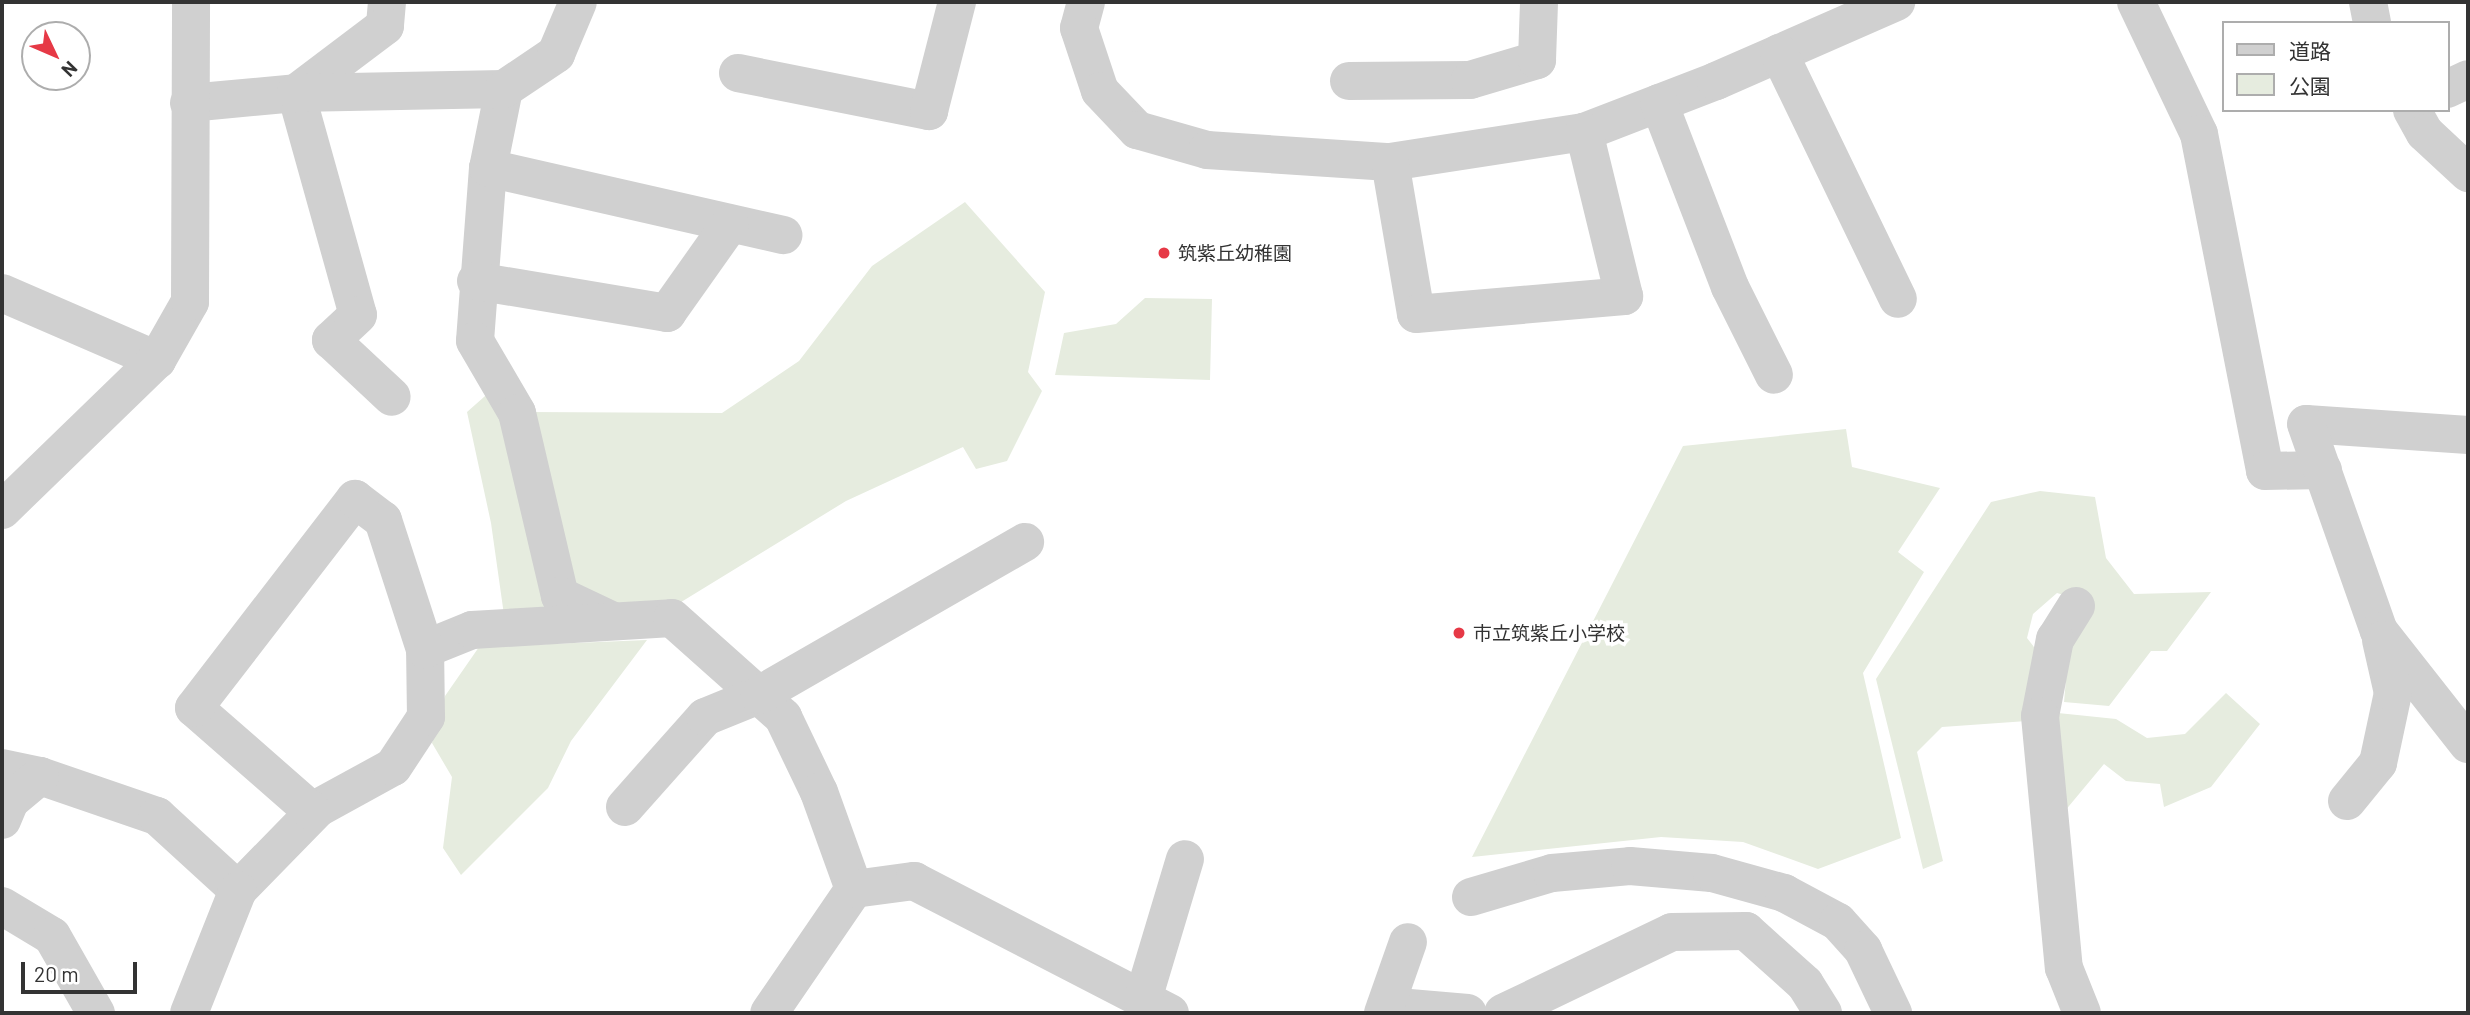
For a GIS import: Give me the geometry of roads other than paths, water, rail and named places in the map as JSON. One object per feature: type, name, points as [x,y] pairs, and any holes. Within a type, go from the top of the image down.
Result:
[{"type":"street","points":[[2,510],[157,360],[190,302],[191,2]]},
{"type":"street","points":[[296,93],[385,26],[387,2]]},
{"type":"street","points":[[189,103],[296,93],[504,89],[556,54],[578,2]]},
{"type":"street","points":[[738,73],[929,111],[957,2]]},
{"type":"street","points":[[1086,2],[1079,28],[1100,91],[1137,130],[1207,150],[1390,162],[1584,132],[1896,2]]},
{"type":"street","points":[[1349,81],[1470,80],[1537,60],[1539,2]]},
{"type":"street","points":[[2137,2],[2200,134],[2265,471],[2323,470]]},
{"type":"street","points":[[2368,2],[2372,21]]},
{"type":"street","points":[[1779,53],[1898,299]]},
{"type":"street","points":[[2449,88],[2468,79]]},
{"type":"street","points":[[504,89],[488,168],[476,281],[475,341],[517,413],[560,596],[616,622]]},
{"type":"street","points":[[296,93],[358,315],[331,340],[392,397]]},
{"type":"street","points":[[1658,103],[1730,287],[1774,375]]},
{"type":"street","points":[[2413,112],[2425,134],[2468,173]]},
{"type":"street","points":[[1390,162],[1416,314],[1624,296],[1584,132]]},
{"type":"street","points":[[488,168],[783,235]]},
{"type":"street","points":[[476,281],[667,313],[730,224]]},
{"type":"street","points":[[2,293],[157,360]]},
{"type":"street","points":[[2347,801],[2378,763],[2393,694],[2379,631],[2306,424],[2468,435]]},
{"type":"street","points":[[189,1013],[237,890],[313,812],[393,767],[426,717],[425,649],[383,520],[355,499],[194,708],[313,812]]},
{"type":"street","points":[[625,807],[705,717],[759,695],[1025,542]]},
{"type":"street","points":[[2076,607],[2055,639],[2040,716],[2064,968],[2082,1013]]},
{"type":"street","points":[[425,649],[472,630],[672,618],[783,717],[819,792],[854,889]]},
{"type":"street","points":[[2379,631],[2468,744]]},
{"type":"street","points":[[2,768],[40,776],[157,816],[237,890]]},
{"type":"street","points":[[2,820],[10,801],[40,776]]},
{"type":"street","points":[[769,1013],[854,889],[914,881],[1157,1006],[1185,859]]},
{"type":"street","points":[[1471,897],[1552,873],[1630,866],[1712,873],[1736,879],[1784,893],[1838,922],[1863,950],[1892,1013]]},
{"type":"street","points":[[2,906],[52,936],[96,1013]]},
{"type":"street","points":[[1503,1013],[1672,932],[1733,931],[1746,931],[1805,984],[1823,1013]]},
{"type":"street","points":[[1408,942],[1384,1009],[1468,1013]]},
{"type":"place","name":"筑紫丘幼稚園","points":[[1164,253]]},
{"type":"place","name":"市立筑紫丘小学校","points":[[1459,633]]}]
